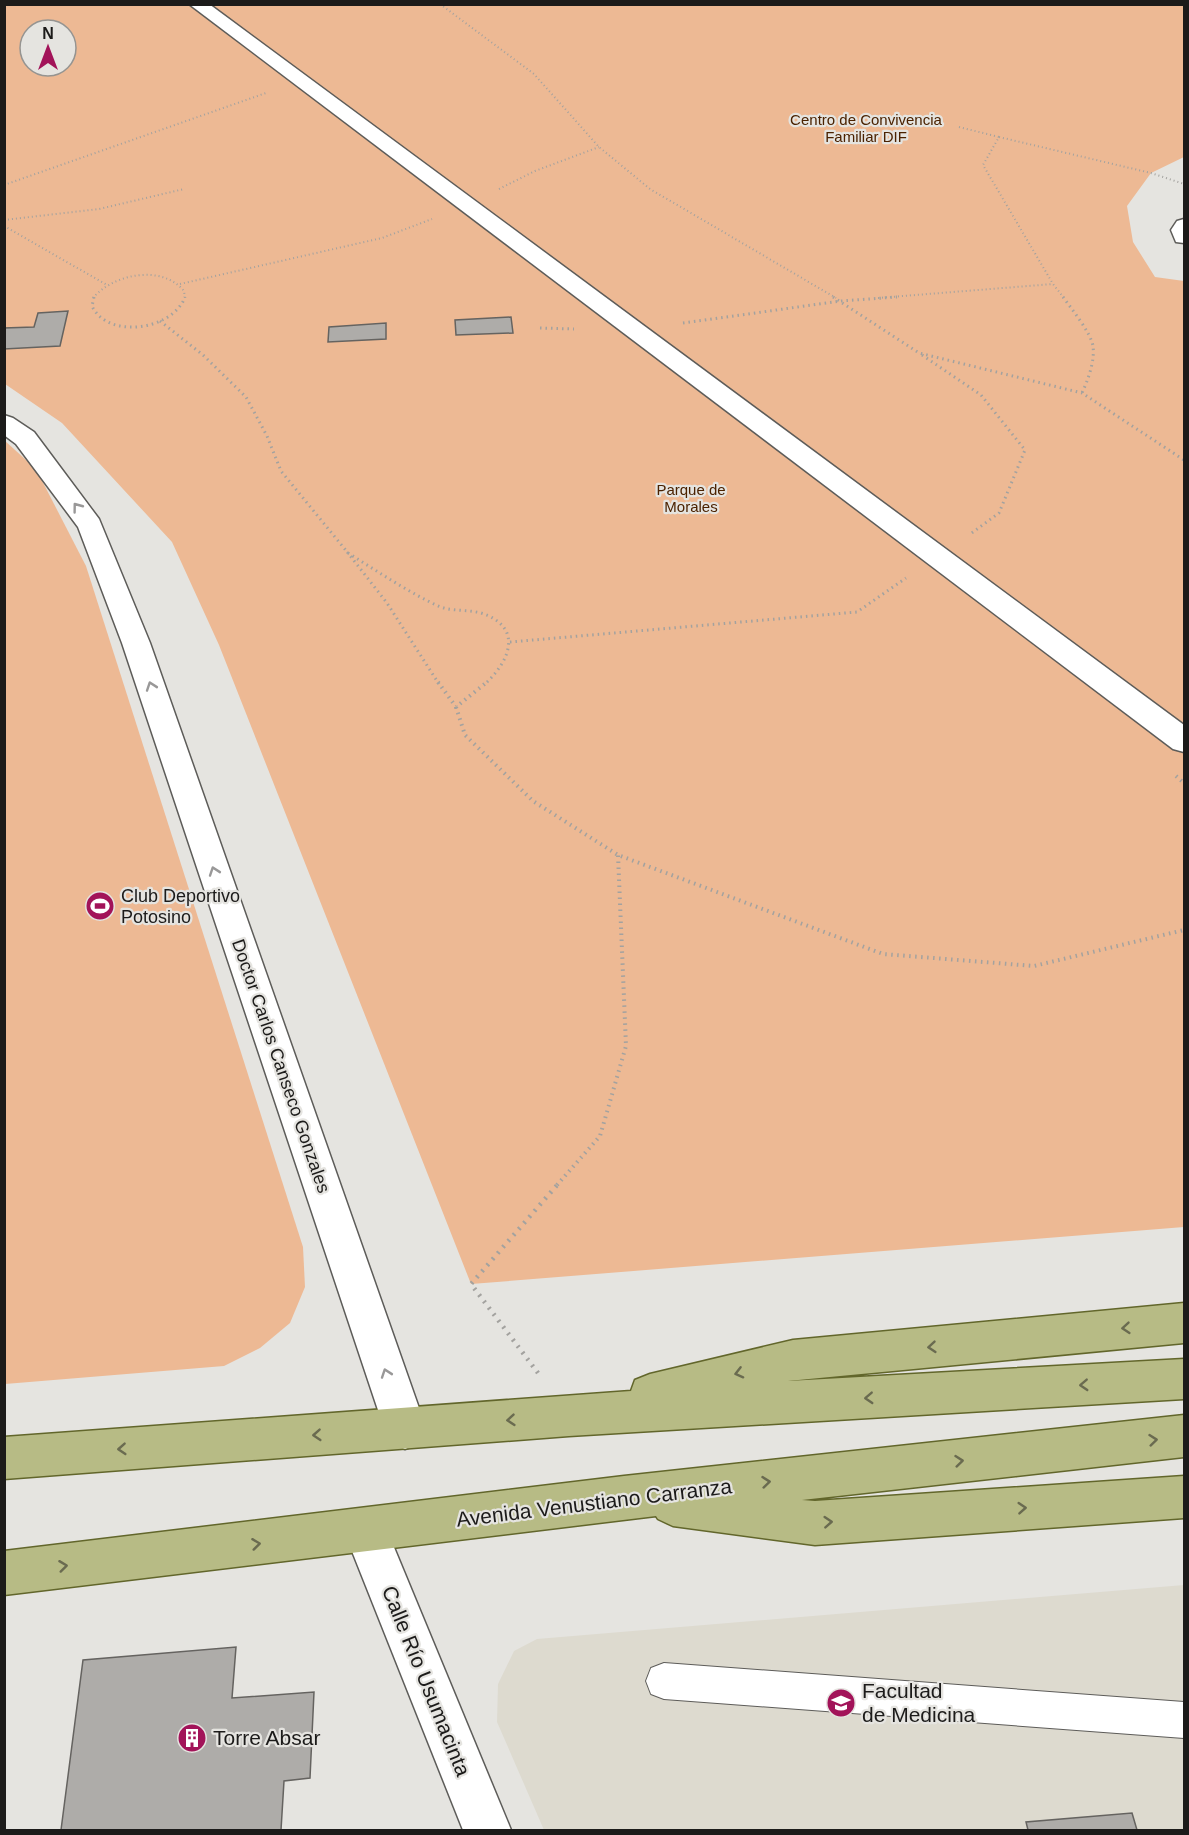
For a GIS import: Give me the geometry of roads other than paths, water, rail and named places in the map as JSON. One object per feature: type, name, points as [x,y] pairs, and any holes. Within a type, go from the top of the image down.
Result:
[{"type":"main road","points":[[570,1415],[793,1360],[1185,1323]]},
{"type":"main road","points":[[4,1458],[570,1415],[1185,1379]]},
{"type":"main road","name":"Avenida Venustiano Carranza","points":[[4,1573],[624,1498],[1185,1436]]},
{"type":"main road","points":[[624,1498],[815,1523],[1185,1497]]},
{"type":"street","points":[[196,4],[1185,741]]},
{"type":"street","points":[[1185,225],[1182,230],[1185,237]]},
{"type":"street","name":"Doctor Carlos Canseco Gonzales","points":[[4,423],[26,438],[90,525],[136,643],[405,1428]]},
{"type":"street","name":"Calle Río Usumacinta","points":[[366,1531],[487,1830]]},
{"type":"lane","points":[[664,1682],[1185,1720]]},
{"type":"place","name":"Club Deportivo Potosino","points":[[100,906]]},
{"type":"place","name":"Facultad de Medicina","points":[[841,1703]]},
{"type":"place","name":"Torre Absar","points":[[192,1738]]},
{"type":"park label","name":"Centro de Convivencia Familiar DIF","points":[[866,128]]},
{"type":"park label","name":"Parque de Morales","points":[[691,498]]}]
